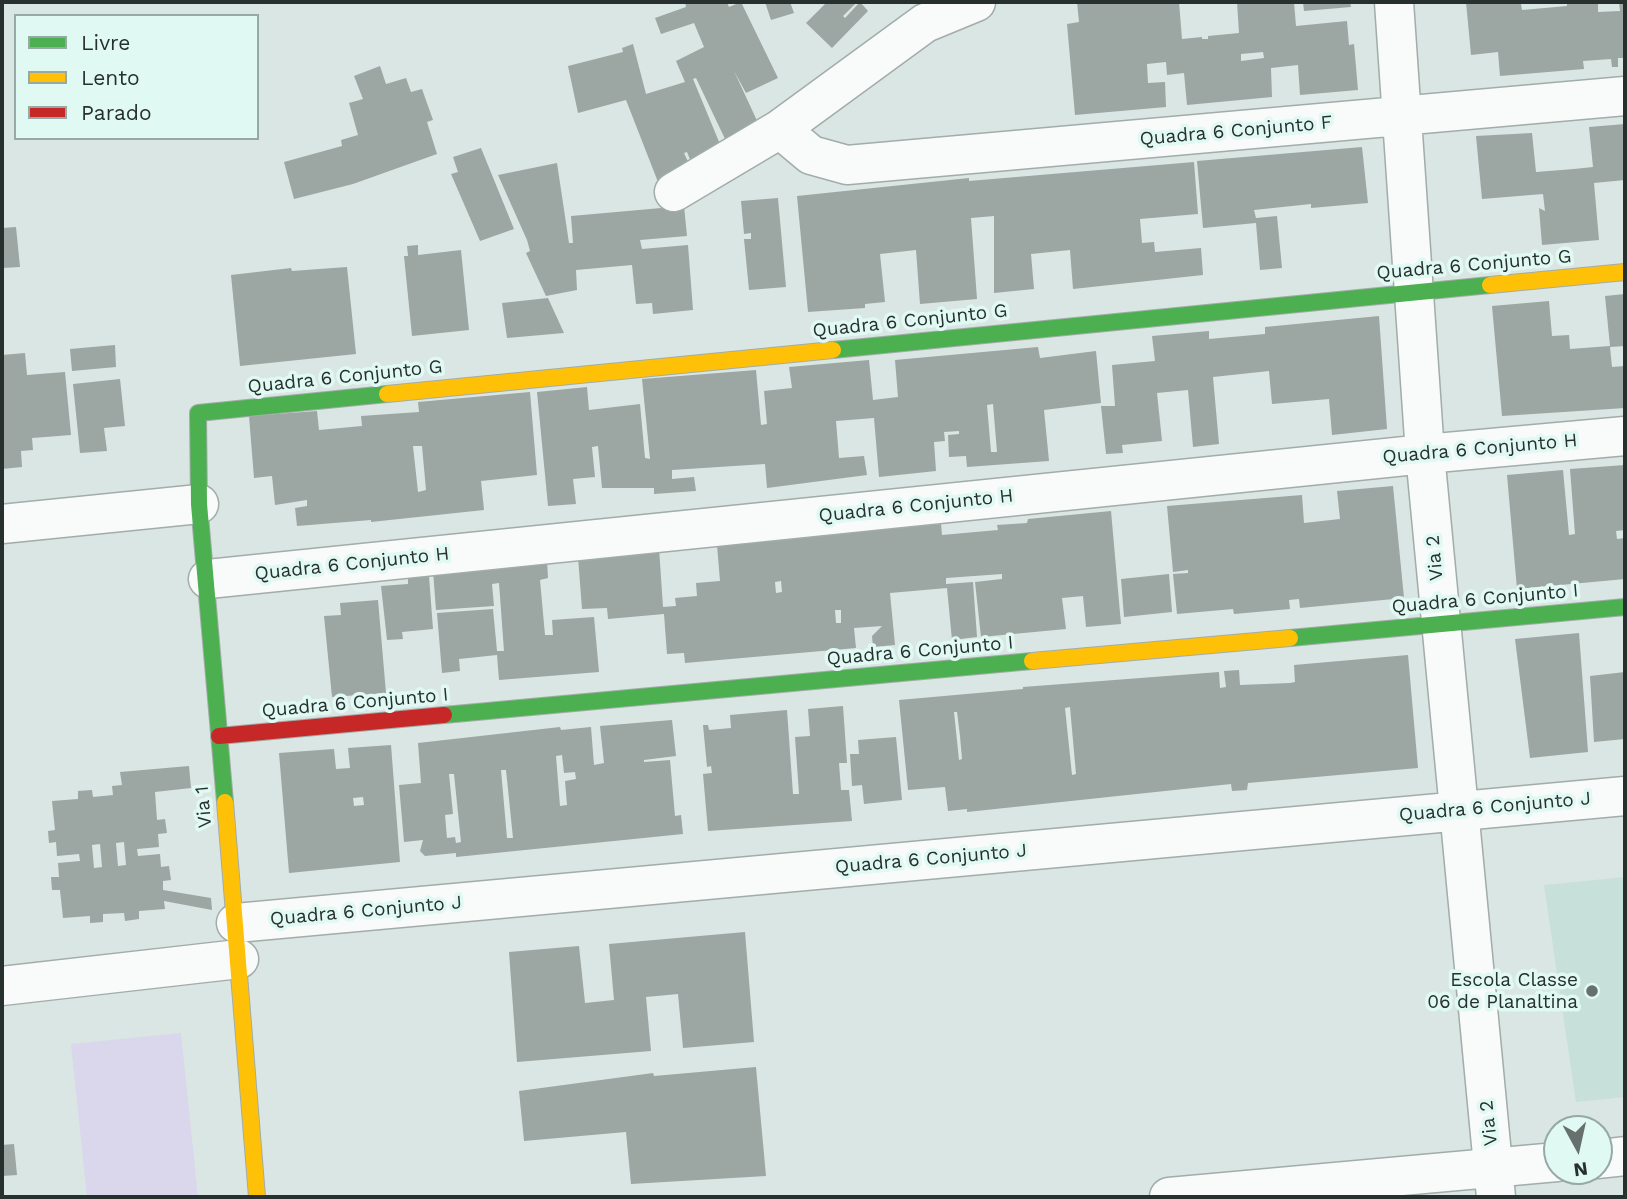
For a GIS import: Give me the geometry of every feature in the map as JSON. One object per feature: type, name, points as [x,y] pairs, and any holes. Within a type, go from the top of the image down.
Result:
[{"type":"street","points":[[674,192],[780,129],[925,23],[976,2]]},
{"type":"street","name":"Via 2","points":[[1394,2],[1425,454],[1495,1182]]},
{"type":"street","name":"Quadra 6 Conjunto F","points":[[780,129],[811,155],[847,166],[1625,96]]},
{"type":"street","name":"Quadra 6 Conjunto G","points":[[198,413],[1625,272]]},
{"type":"street","name":"Via 1","points":[[198,413],[199,505],[208,579],[257,1197]]},
{"type":"street","name":"Quadra 6 Conjunto H","points":[[208,579],[1425,454],[1625,436]]},
{"type":"street","points":[[2,523],[199,505]]},
{"type":"street","name":"Quadra 6 Conjunto I","points":[[219,736],[1625,607]]},
{"type":"street","name":"Quadra 6 Conjunto J","points":[[2,986],[238,941],[1459,811],[1625,796]]},
{"type":"street","points":[[1169,1197],[1495,1182],[1543,1167]]},
{"type":"shaded area","name":"Escola Classe 06 de Planaltina","points":[[1625,877],[1625,1097],[1576,1102],[1544,885]]},
{"type":"shaded area","points":[[181,1033],[198,1197],[87,1197],[71,1044]]},
{"type":"building","points":[[685,2],[727,2],[729,7],[741,2],[778,78],[746,93],[734,71],[759,125],[726,141],[696,78],[693,79],[722,149],[695,172],[687,152],[684,153],[691,168],[658,182],[626,100],[578,113],[568,66],[623,52],[622,48],[633,44],[646,94],[685,82],[676,61],[704,47],[694,23],[661,34],[655,18],[686,7]]},
{"type":"building","points":[[765,2],[790,2],[794,13],[771,20]]},
{"type":"building","points":[[827,2],[857,2],[843,16],[845,18],[860,2],[868,11],[832,48],[806,23]]},
{"type":"building","points":[[1077,2],[1179,2],[1182,39],[1208,39],[1208,36],[1239,33],[1237,2],[1294,2],[1296,26],[1347,21],[1349,45],[1354,44],[1358,90],[1300,95],[1298,65],[1271,68],[1272,97],[1187,105],[1184,73],[1167,75],[1166,62],[1147,64],[1148,83],[1165,82],[1166,107],[1075,115],[1067,24],[1079,22]],"holes":[[[1263,52],[1264,58],[1241,61],[1241,54]]]},
{"type":"building","points":[[1303,2],[1350,2],[1351,7],[1304,11]]},
{"type":"building","points":[[1466,2],[1527,2],[1521,4],[1522,10],[1567,6],[1567,2],[1598,2],[1598,12],[1620,11],[1619,2],[1625,2],[1625,58],[1618,58],[1618,67],[1612,67],[1611,59],[1583,61],[1584,69],[1500,76],[1498,52],[1471,55]]},
{"type":"building","points":[[380,66],[386,84],[406,78],[411,92],[422,89],[433,120],[427,122],[437,154],[353,184],[294,199],[284,162],[342,146],[341,140],[358,135],[349,103],[363,99],[354,76]]},
{"type":"building","points":[[1625,124],[1625,180],[1594,183],[1599,240],[1542,245],[1539,208],[1545,211],[1543,194],[1482,199],[1476,136],[1532,133],[1536,172],[1574,169],[1593,167],[1589,127]]},
{"type":"building","points":[[1362,147],[1368,203],[1311,208],[1311,204],[1254,210],[1256,218],[1277,216],[1282,268],[1260,270],[1256,223],[1203,228],[1197,161]]},
{"type":"building","points":[[481,148],[514,229],[480,241],[451,174],[458,172],[453,157]]},
{"type":"building","points":[[1194,162],[1198,214],[1140,219],[1142,243],[1154,242],[1155,252],[1201,248],[1203,275],[1073,289],[1070,250],[1031,254],[1034,289],[994,293],[994,216],[971,218],[977,299],[920,304],[916,250],[880,254],[885,302],[865,304],[865,308],[808,312],[797,196],[969,178],[969,181]]},
{"type":"building","points":[[557,163],[569,243],[573,243],[571,216],[684,206],[687,236],[640,240],[642,249],[688,245],[693,310],[653,314],[652,303],[636,304],[632,265],[576,270],[577,290],[546,296],[526,253],[530,251],[527,240],[498,175]]},
{"type":"building","points":[[778,198],[786,287],[749,290],[744,239],[751,239],[751,233],[744,234],[741,201]]},
{"type":"building","points":[[16,227],[20,267],[2,268],[2,228]]},
{"type":"building","points":[[418,245],[418,255],[461,250],[469,330],[412,336],[404,256],[408,256],[407,246]]},
{"type":"building","points":[[347,267],[356,354],[240,366],[231,275],[291,268],[292,271]]},
{"type":"building","points":[[1625,294],[1625,346],[1610,347],[1612,367],[1625,366],[1625,408],[1502,416],[1492,306],[1549,301],[1552,336],[1569,335],[1570,349],[1610,346],[1605,296]]},
{"type":"building","points":[[548,298],[564,333],[507,338],[502,303]]},
{"type":"building","points":[[1379,316],[1387,429],[1332,435],[1329,399],[1272,404],[1269,371],[1213,377],[1219,444],[1193,447],[1188,390],[1157,393],[1162,441],[1122,445],[1123,453],[1106,454],[1101,406],[1115,406],[1112,365],[1155,361],[1152,336],[1209,331],[1209,339],[1265,334],[1265,327]]},
{"type":"building","points":[[115,345],[116,367],[72,371],[70,349]]},
{"type":"building","points":[[1038,347],[1040,358],[1096,351],[1101,403],[1044,410],[1049,461],[967,467],[966,456],[949,457],[948,435],[959,434],[959,431],[944,432],[945,441],[934,442],[936,471],[879,477],[874,418],[836,421],[839,458],[864,456],[867,475],[767,488],[765,464],[672,470],[672,479],[694,477],[696,491],[654,494],[654,488],[602,488],[598,446],[592,447],[595,477],[573,479],[576,504],[548,506],[537,392],[587,387],[589,410],[640,404],[645,458],[650,459],[642,379],[756,370],[761,425],[767,424],[764,391],[792,388],[789,367],[869,360],[873,400],[898,397],[895,360]],"holes":[[[993,404],[997,452],[991,452],[987,405]]]},
{"type":"building","points":[[25,353],[27,375],[65,372],[71,435],[32,438],[33,450],[21,451],[22,467],[2,469],[2,355]]},
{"type":"building","points":[[120,379],[125,426],[104,428],[107,451],[80,453],[73,384]]},
{"type":"building","points":[[530,392],[537,475],[481,481],[484,510],[371,522],[297,526],[295,508],[307,506],[307,500],[275,505],[272,476],[254,478],[249,416],[317,411],[319,430],[362,426],[361,416],[419,412],[418,402]],"holes":[[[413,446],[422,446],[426,490],[418,492]]]},
{"type":"building","points":[[1625,465],[1625,530],[1616,531],[1617,539],[1625,538],[1625,579],[1517,589],[1507,475],[1563,470],[1569,535],[1575,534],[1570,469]]},
{"type":"building","points":[[1393,486],[1404,598],[1300,608],[1299,599],[1289,600],[1290,609],[1234,614],[1233,609],[1177,614],[1173,574],[1188,573],[1188,570],[1173,572],[1167,506],[1302,495],[1304,523],[1340,519],[1337,491]]},
{"type":"building","points":[[1111,511],[1121,624],[1086,627],[1083,596],[1062,598],[1066,629],[981,637],[975,582],[1002,579],[1002,574],[946,578],[946,584],[973,582],[977,637],[952,640],[947,588],[890,593],[895,645],[873,647],[872,636],[882,626],[854,628],[856,648],[685,663],[684,653],[667,654],[664,614],[608,619],[607,608],[582,609],[578,557],[659,548],[663,607],[676,606],[675,598],[697,596],[696,583],[720,581],[717,545],[941,524],[942,535],[998,530],[997,525],[1027,523],[1028,519]],"holes":[[[781,581],[782,592],[776,593],[775,582]],[[835,610],[841,610],[841,623],[836,623]]]},
{"type":"building","points":[[547,560],[548,578],[540,580],[545,635],[553,635],[552,620],[594,617],[599,672],[499,680],[497,655],[459,659],[460,671],[442,673],[437,613],[493,609],[497,651],[504,651],[499,583],[492,584],[494,606],[436,610],[433,571]]},
{"type":"building","points":[[1169,574],[1172,612],[1124,617],[1121,579]]},
{"type":"building","points":[[429,576],[433,629],[402,632],[403,639],[387,640],[381,586],[408,584],[408,577]]},
{"type":"building","points":[[378,600],[386,693],[332,697],[324,616],[341,615],[340,603]]},
{"type":"building","points":[[1579,633],[1588,752],[1530,758],[1515,639]]},
{"type":"building","points":[[1408,655],[1418,768],[1248,783],[1247,790],[1232,791],[1231,784],[967,812],[967,809],[948,811],[945,787],[908,790],[899,700],[1023,687],[1219,672],[1220,688],[1226,687],[1224,671],[1239,670],[1240,685],[1290,683],[1295,682],[1294,665]],"holes":[[[1070,707],[1076,774],[1072,775],[1065,708]],[[954,712],[957,712],[960,736],[962,759],[959,760]]]},
{"type":"building","points":[[1625,672],[1625,739],[1594,742],[1590,676]]},
{"type":"building","points":[[843,706],[847,763],[839,763],[841,790],[849,790],[852,821],[708,831],[703,774],[712,773],[711,766],[707,767],[703,725],[708,725],[709,730],[731,728],[730,715],[787,710],[793,794],[799,794],[795,737],[810,736],[808,709]]},
{"type":"building","points":[[672,720],[676,756],[644,762],[670,760],[675,816],[681,815],[683,834],[456,857],[456,853],[425,856],[420,851],[423,840],[404,842],[399,785],[421,783],[418,743],[560,727],[561,730],[591,727],[594,765],[604,763],[600,726]],"holes":[[[562,755],[564,773],[575,772],[576,779],[565,781],[567,805],[560,806],[556,756]],[[501,770],[506,770],[513,838],[507,838]],[[449,774],[454,774],[461,842],[456,843],[455,837],[447,838],[445,815],[453,814]]]},
{"type":"building","points":[[896,737],[902,800],[864,804],[862,785],[852,786],[850,754],[859,754],[858,740]]},
{"type":"building","points":[[391,745],[400,862],[289,873],[279,753],[334,749],[336,769],[350,768],[348,748]],"holes":[[[363,797],[364,805],[354,806],[353,798]]]},
{"type":"building","points":[[189,766],[191,788],[155,792],[157,820],[165,819],[167,833],[158,834],[159,847],[137,849],[138,856],[160,854],[161,867],[169,866],[171,880],[163,881],[163,890],[211,898],[212,910],[164,901],[165,909],[139,911],[139,919],[125,921],[124,913],[103,914],[103,922],[90,923],[90,916],[63,918],[60,890],[52,890],[51,877],[59,877],[58,863],[80,861],[79,854],[57,856],[56,842],[49,843],[48,831],[55,830],[52,801],[78,799],[78,791],[92,790],[93,797],[113,795],[112,786],[122,785],[120,772]],"holes":[[[124,842],[126,865],[118,866],[116,843]],[[100,844],[102,867],[94,868],[92,845]]]},
{"type":"building","points":[[745,932],[754,1042],[683,1048],[678,994],[646,997],[651,1051],[517,1062],[509,952],[579,946],[585,1003],[614,1000],[609,944]]},
{"type":"building","points":[[756,1067],[766,1176],[631,1184],[626,1132],[524,1141],[519,1091],[653,1073],[654,1076]]},
{"type":"building","points":[[14,1144],[17,1175],[2,1176],[2,1145]]},
{"type":"traffic: fast","points":[[833,350],[1490,285]]},
{"type":"traffic: fast","points":[[225,802],[199,504],[198,413],[387,394]]},
{"type":"traffic: fast","points":[[1290,638],[1625,607]]},
{"type":"traffic: fast","points":[[444,715],[1032,661]]},
{"type":"traffic: slow","points":[[1490,285],[1625,272]]},
{"type":"traffic: slow","points":[[387,394],[833,350]]},
{"type":"traffic: slow","points":[[1032,661],[1290,638]]},
{"type":"traffic: slow","points":[[225,802],[257,1197]]},
{"type":"traffic: jam","points":[[219,736],[444,715]]},
{"type":"place","name":"Escola Classe 06 de Planaltina","points":[[1592,991]]}]
